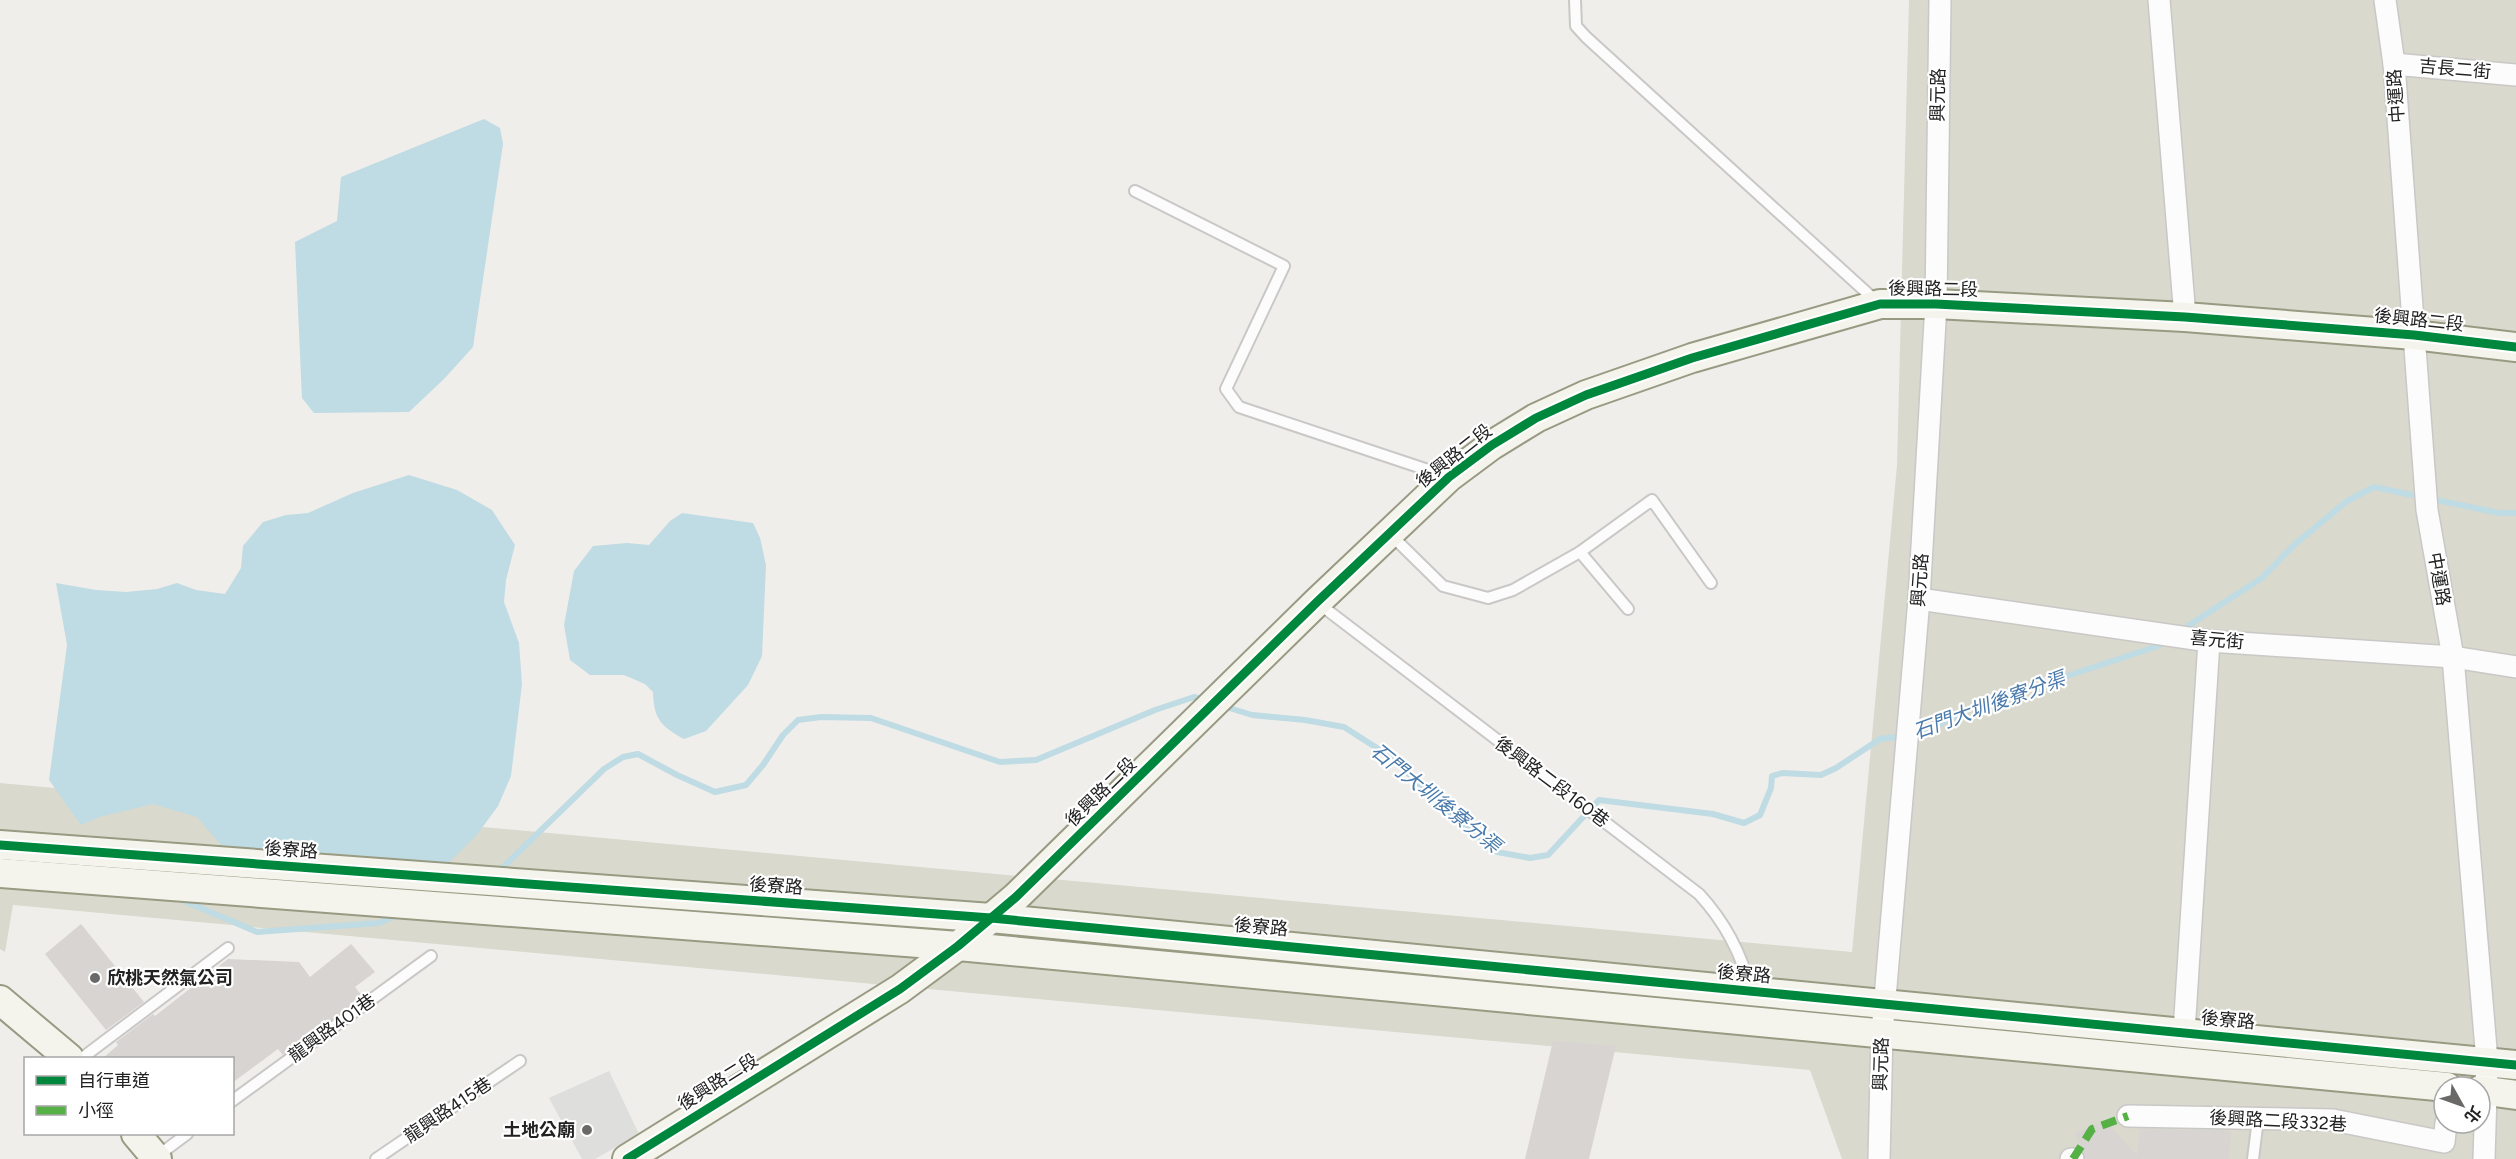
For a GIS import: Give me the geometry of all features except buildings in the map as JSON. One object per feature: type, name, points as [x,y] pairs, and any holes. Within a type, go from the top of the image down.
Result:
[{"type":"street","name":"興元路","points":[[1879,1159],[1882,1034],[1919,600],[1936,304],[1940,0]]},
{"type":"street","points":[[2159,0],[2185,317]]},
{"type":"street","name":"中運路","points":[[2385,0],[2394,64],[2427,510],[2453,657],[2487,1061],[2485,1075]]},
{"type":"street","name":"吉長二街","points":[[2394,64],[2516,75]]},
{"type":"street","name":"後興路二段","points":[[627,1159],[900,989],[958,946],[1016,897],[1317,602],[1449,477],[1492,445],[1536,418],[1586,395],[1692,358],[1880,304],[1936,304],[2185,317],[2414,335],[2516,347]]},
{"type":"street","name":"喜元街","points":[[1919,600],[2209,641],[2453,657],[2516,667]]},
{"type":"street","points":[[2184,1032],[2209,641]]},
{"type":"street","name":"後寮路","points":[[0,845],[991,918],[2516,1065]]},
{"type":"street","points":[[0,873],[958,946],[2432,1086]]},
{"type":"street","points":[[0,1000],[67,1057]]},
{"type":"street","points":[[2450,1075],[2452,1058]]},
{"type":"street","points":[[2492,1091],[2516,1095]]},
{"type":"street","name":"後興路二段332巷","points":[[2128,1116],[2333,1120],[2444,1142],[2445,1135]]},
{"type":"street","points":[[137,1135],[156,1158]]},
{"type":"street","name":"中運路","points":[[2484,1135],[2484,1159]]},
{"type":"lane","points":[[1575,0],[1575,26],[1586,37],[1880,304]]},
{"type":"lane","points":[[1135,191],[1284,266],[1226,389],[1239,407],[1449,477]]},
{"type":"lane","points":[[1389,534],[1443,586],[1488,598],[1513,590],[1580,552],[1652,500],[1711,583]]},
{"type":"lane","points":[[1580,552],[1628,609]]},
{"type":"lane","name":"後興路二段160巷","points":[[1317,602],[1699,894],[1718,915],[1746,972],[1751,991]]},
{"type":"lane","points":[[85,1057],[228,948]]},
{"type":"lane","name":"龍興路401巷","points":[[234,1100],[430,956]]},
{"type":"lane","name":"龍興路415巷","points":[[376,1159],[520,1061]]},
{"type":"lane","points":[[2253,1159],[2258,1119]]},
{"type":"lane","points":[[156,1158],[186,1135]]},
{"type":"shaded area","points":[[1909,0],[2516,0],[2516,1159],[1842,1159],[1810,1070],[13,905],[5,952],[0,949],[0,783],[1852,952],[1897,465]]},
{"type":"shaded area","points":[[609,1071],[639,1134],[595,1159],[582,1159],[549,1098]]},
{"type":"water","points":[[484,119],[500,128],[503,144],[473,347],[409,412],[314,413],[302,398],[295,242],[337,221],[341,177]]},
{"type":"water","points":[[409,475],[457,490],[492,510],[515,545],[506,580],[504,602],[519,643],[522,684],[511,776],[498,806],[476,836],[445,866],[388,879],[348,906],[239,888],[226,851],[197,817],[153,804],[99,817],[81,825],[49,780],[67,645],[56,583],[96,590],[126,592],[157,589],[177,583],[196,590],[225,594],[241,568],[243,546],[263,522],[286,515],[308,513],[353,493]]},
{"type":"water","points":[[682,513],[753,523],[760,538],[766,565],[762,656],[748,685],[706,731],[684,739],[660,721],[655,709],[653,692],[645,684],[624,675],[590,675],[570,660],[564,625],[574,571],[593,546],[627,543],[649,545],[670,521]]},
{"type":"waterway","name":"石門大圳後寮分渠","points":[[2180,631],[2262,578],[2294,545],[2347,501],[2374,487],[2499,513],[2516,513]]},
{"type":"waterway","name":"石門大圳後寮分渠","points":[[1223,706],[1252,715],[1305,720],[1344,727],[1391,757],[1451,814],[1497,852],[1530,858],[1548,855],[1599,800],[1713,814],[1744,823],[1760,815],[1771,788],[1772,776],[1782,773],[1821,775],[1836,768],[1880,739],[1921,734],[1970,708],[2158,646],[2167,640]]},
{"type":"waterway","name":"石門大圳後寮分渠","points":[[498,872],[604,769],[623,757],[638,754],[715,792],[746,785],[783,735],[798,720],[821,717],[871,718],[1000,762],[1036,760],[1155,710],[1194,697],[1205,700]]},
{"type":"waterway","name":"石門大圳後寮分渠","points":[[177,898],[257,932],[379,923],[398,915]]},
{"type":"marked path","points":[[2073,1159],[2092,1129],[2128,1116]]},
{"type":"cycle path","points":[[627,1159],[900,989],[958,946],[1016,897],[1317,602],[1449,477],[1492,445],[1536,418],[1586,395],[1692,358],[1880,304],[1936,304],[2185,317],[2414,335],[2516,347]]},
{"type":"cycle path","points":[[0,845],[991,918],[2516,1065]]},
{"type":"place","name":"欣桃天然氣公司","points":[[95,978]]},
{"type":"place","name":"土地公廟","points":[[587,1130]]}]
